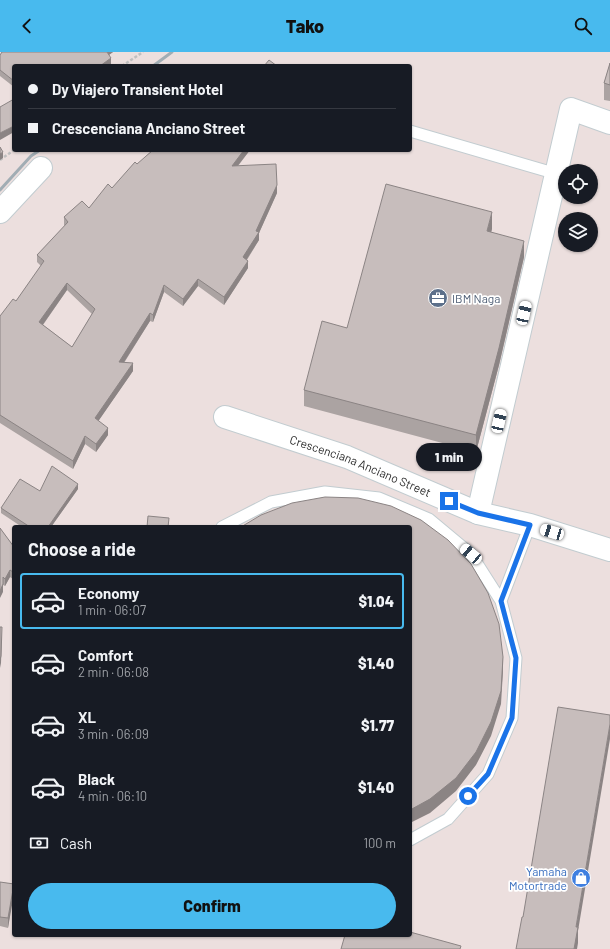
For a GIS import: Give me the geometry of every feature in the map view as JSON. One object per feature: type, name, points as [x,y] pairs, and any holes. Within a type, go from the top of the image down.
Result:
[{"type":"street","points":[[478,513],[557,174],[570,109],[610,123]]},
{"type":"street","points":[[0,212],[41,168]]},
{"type":"street","name":"Crescenciana Anciano Street","points":[[225,417],[347,458],[478,513],[530,525],[610,550]]},
{"type":"lane","points":[[412,133],[557,174]]},
{"type":"lane","points":[[226,525],[271,502],[317,493],[325,492],[379,498],[429,519],[471,554],[501,601],[516,658],[512,718],[488,774],[448,818],[412,839]]},
{"type":"lane","points":[[501,601],[530,525]]},
{"type":"path","points":[[125,64],[143,52]]},
{"type":"path","points":[[0,160],[12,151]]},
{"type":"building","points":[[2,52],[107,52],[111,58],[103,64],[12,64],[12,79],[0,70],[0,55]]},
{"type":"building","points":[[269,60],[274,64],[266,64]]},
{"type":"building","points":[[610,63],[610,85],[604,83]]},
{"type":"building","points":[[12,100],[12,127],[0,133],[0,107]]},
{"type":"building","points":[[0,147],[3,152],[0,154]]},
{"type":"building","points":[[151,152],[242,152],[232,166],[276,164],[277,185],[256,231],[259,232],[243,257],[248,261],[224,297],[198,279],[183,299],[164,285],[153,315],[150,313],[119,362],[133,363],[95,418],[108,428],[96,444],[85,436],[73,461],[0,415],[0,316],[13,299],[16,301],[44,261],[37,255],[68,222],[64,217],[82,201],[89,208],[108,184],[112,188],[135,162],[137,164]],"holes":[[[67,283],[95,309],[72,347],[39,322]]]},
{"type":"building","name":"IBM Naga","points":[[386,184],[492,212],[487,231],[524,241],[499,348],[476,435],[304,390],[322,321],[347,328]]},
{"type":"building","points":[[52,466],[78,484],[49,525],[27,525],[1,508],[20,479],[40,491]]},
{"type":"building","points":[[325,497],[358,498],[391,506],[421,520],[448,540],[471,564],[488,593],[499,624],[503,657],[501,691],[491,722],[476,752],[456,778],[430,799],[412,809],[412,525],[244,525],[261,515],[292,503]]},
{"type":"building","points":[[148,516],[169,518],[168,525],[147,525]]},
{"type":"building","points":[[0,528],[12,544],[12,571],[10,570],[5,579],[3,577],[3,584],[0,591]]},
{"type":"building","points":[[0,627],[2,627],[0,660]]},
{"type":"building","points":[[558,707],[610,715],[610,724],[576,927],[578,927],[574,949],[516,949],[523,917]]},
{"type":"building","points":[[0,882],[12,884],[12,895],[8,918],[0,917]]},
{"type":"building","points":[[412,933],[461,946],[460,949],[341,949],[344,937],[412,937]]},
{"type":"railway","points":[[156,64],[172,52]]},
{"type":"railway","points":[[0,190],[31,156],[37,152]]},
{"type":"place","name":"IBM Naga","points":[[438,298]]},
{"type":"place","name":"Yamaha Motortrade","points":[[581,878]]},
{"type":"route","points":[[449,501],[478,513],[530,525],[501,601],[516,658],[512,718],[488,774],[468,796]]}]
